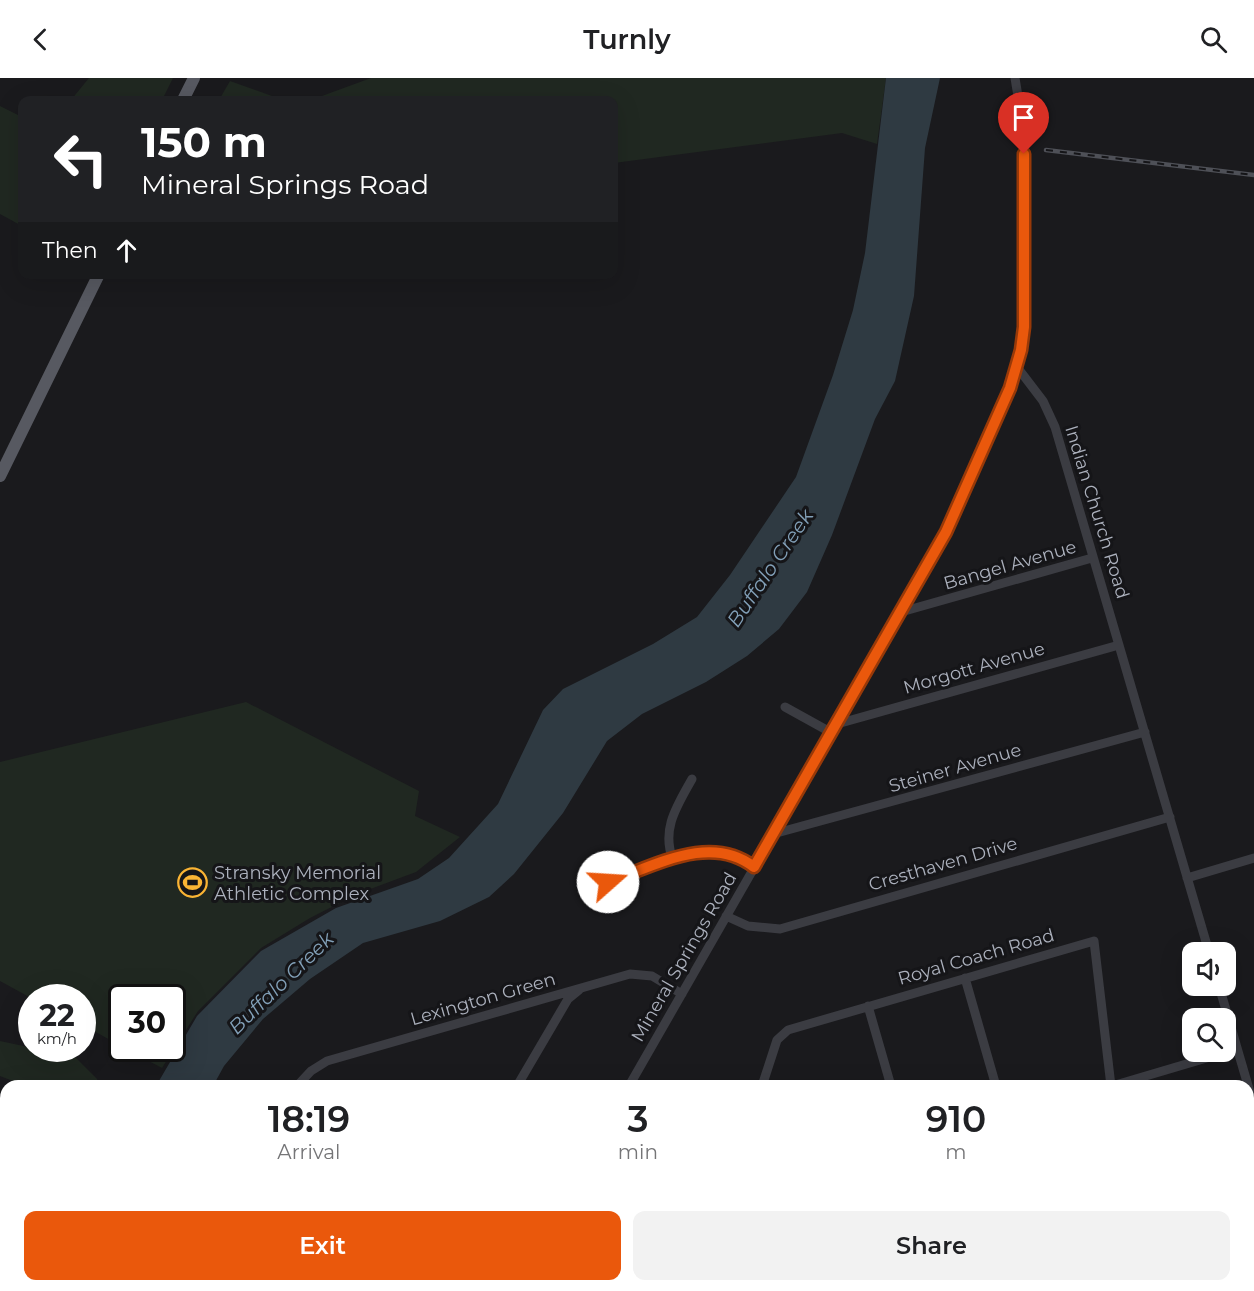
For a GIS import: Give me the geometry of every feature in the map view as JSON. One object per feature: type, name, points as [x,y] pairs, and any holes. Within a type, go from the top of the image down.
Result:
[{"type":"main road","points":[[185,96],[194,78]]},
{"type":"main road","points":[[0,476],[97,279]]},
{"type":"street","points":[[1015,78],[1024,133],[1024,327],[1017,367]]},
{"type":"street","name":"Indian Church Road","points":[[1017,367],[1042,401],[1055,427],[1206,942]]},
{"type":"street","name":"Mineral Springs Road","points":[[632,1080],[954,517],[1017,367]]},
{"type":"street","name":"Bangel Avenue","points":[[901,612],[1092,558]]},
{"type":"street","name":"Morgott Avenue","points":[[837,724],[1119,645]]},
{"type":"street","points":[[785,706],[832,733]]},
{"type":"street","name":"Steiner Avenue","points":[[773,834],[1145,732]]},
{"type":"street","points":[[673,860],[668,841],[670,823],[692,779]]},
{"type":"street","name":"Cresthaven Drive","points":[[726,916],[748,926],[780,929],[1170,817]]},
{"type":"street","points":[[608,882],[700,851],[719,851],[741,858],[754,867]]},
{"type":"street","points":[[1187,878],[1254,858]]},
{"type":"street","name":"Royal Coach Road","points":[[764,1080],[771,1054],[782,1034],[868,1006],[1094,941],[1111,1080]]},
{"type":"street","name":"Lexington Green","points":[[302,1080],[310,1071],[327,1061],[638,973],[652,976],[682,994]]},
{"type":"street","points":[[965,978],[994,1080]]},
{"type":"street","points":[[521,1080],[568,999],[583,988]]},
{"type":"street","points":[[1222,996],[1246,1080]]},
{"type":"street","points":[[868,1006],[889,1080]]},
{"type":"street","points":[[1132,1080],[1237,1048]]},
{"type":"shaded area","points":[[89,78],[173,78],[164,96],[74,96]]},
{"type":"shaded area","points":[[371,78],[886,78],[877,144],[842,133],[618,162],[618,96],[322,96]]},
{"type":"shaded area","points":[[230,81],[272,96],[221,96]]},
{"type":"shaded area","points":[[0,106],[18,115],[18,224],[0,214]]},
{"type":"shaded area","name":"Stransky Memorial Athletic Complex","points":[[246,702],[419,791],[415,816],[460,837],[416,872],[357,894],[310,918],[261,948],[198,1011],[186,1030],[186,984],[108,984],[108,1039],[96,1032],[96,984],[18,984],[18,991],[0,981],[0,762]]},
{"type":"shaded area","points":[[0,1041],[18,1045],[18,1062],[80,1062],[97,1080],[10,1080],[0,1076]]},
{"type":"shaded area","name":"Stransky Memorial Athletic Complex","points":[[151,1062],[166,1062],[162,1068]]},
{"type":"water","name":"Buffalo Creek","points":[[886,78],[940,78],[925,148],[914,296],[895,381],[875,419],[832,535],[807,592],[779,629],[747,656],[706,682],[642,714],[607,741],[563,813],[514,874],[489,897],[440,921],[363,943],[310,979],[263,1019],[224,1066],[216,1080],[160,1080],[170,1062],[186,1062],[186,1035],[197,1016],[261,951],[336,908],[418,879],[449,858],[498,804],[543,710],[563,689],[653,644],[697,617],[730,575],[796,477],[833,375],[853,310],[865,253]]},
{"type":"railway","points":[[1046,150],[1254,175]]},
{"type":"place","name":"Stransky Memorial Athletic Complex","points":[[193,883]]},
{"type":"route","points":[[608,882],[700,851],[729,853],[754,867],[901,612],[954,517],[1017,367],[1024,327],[1024,154]]}]
